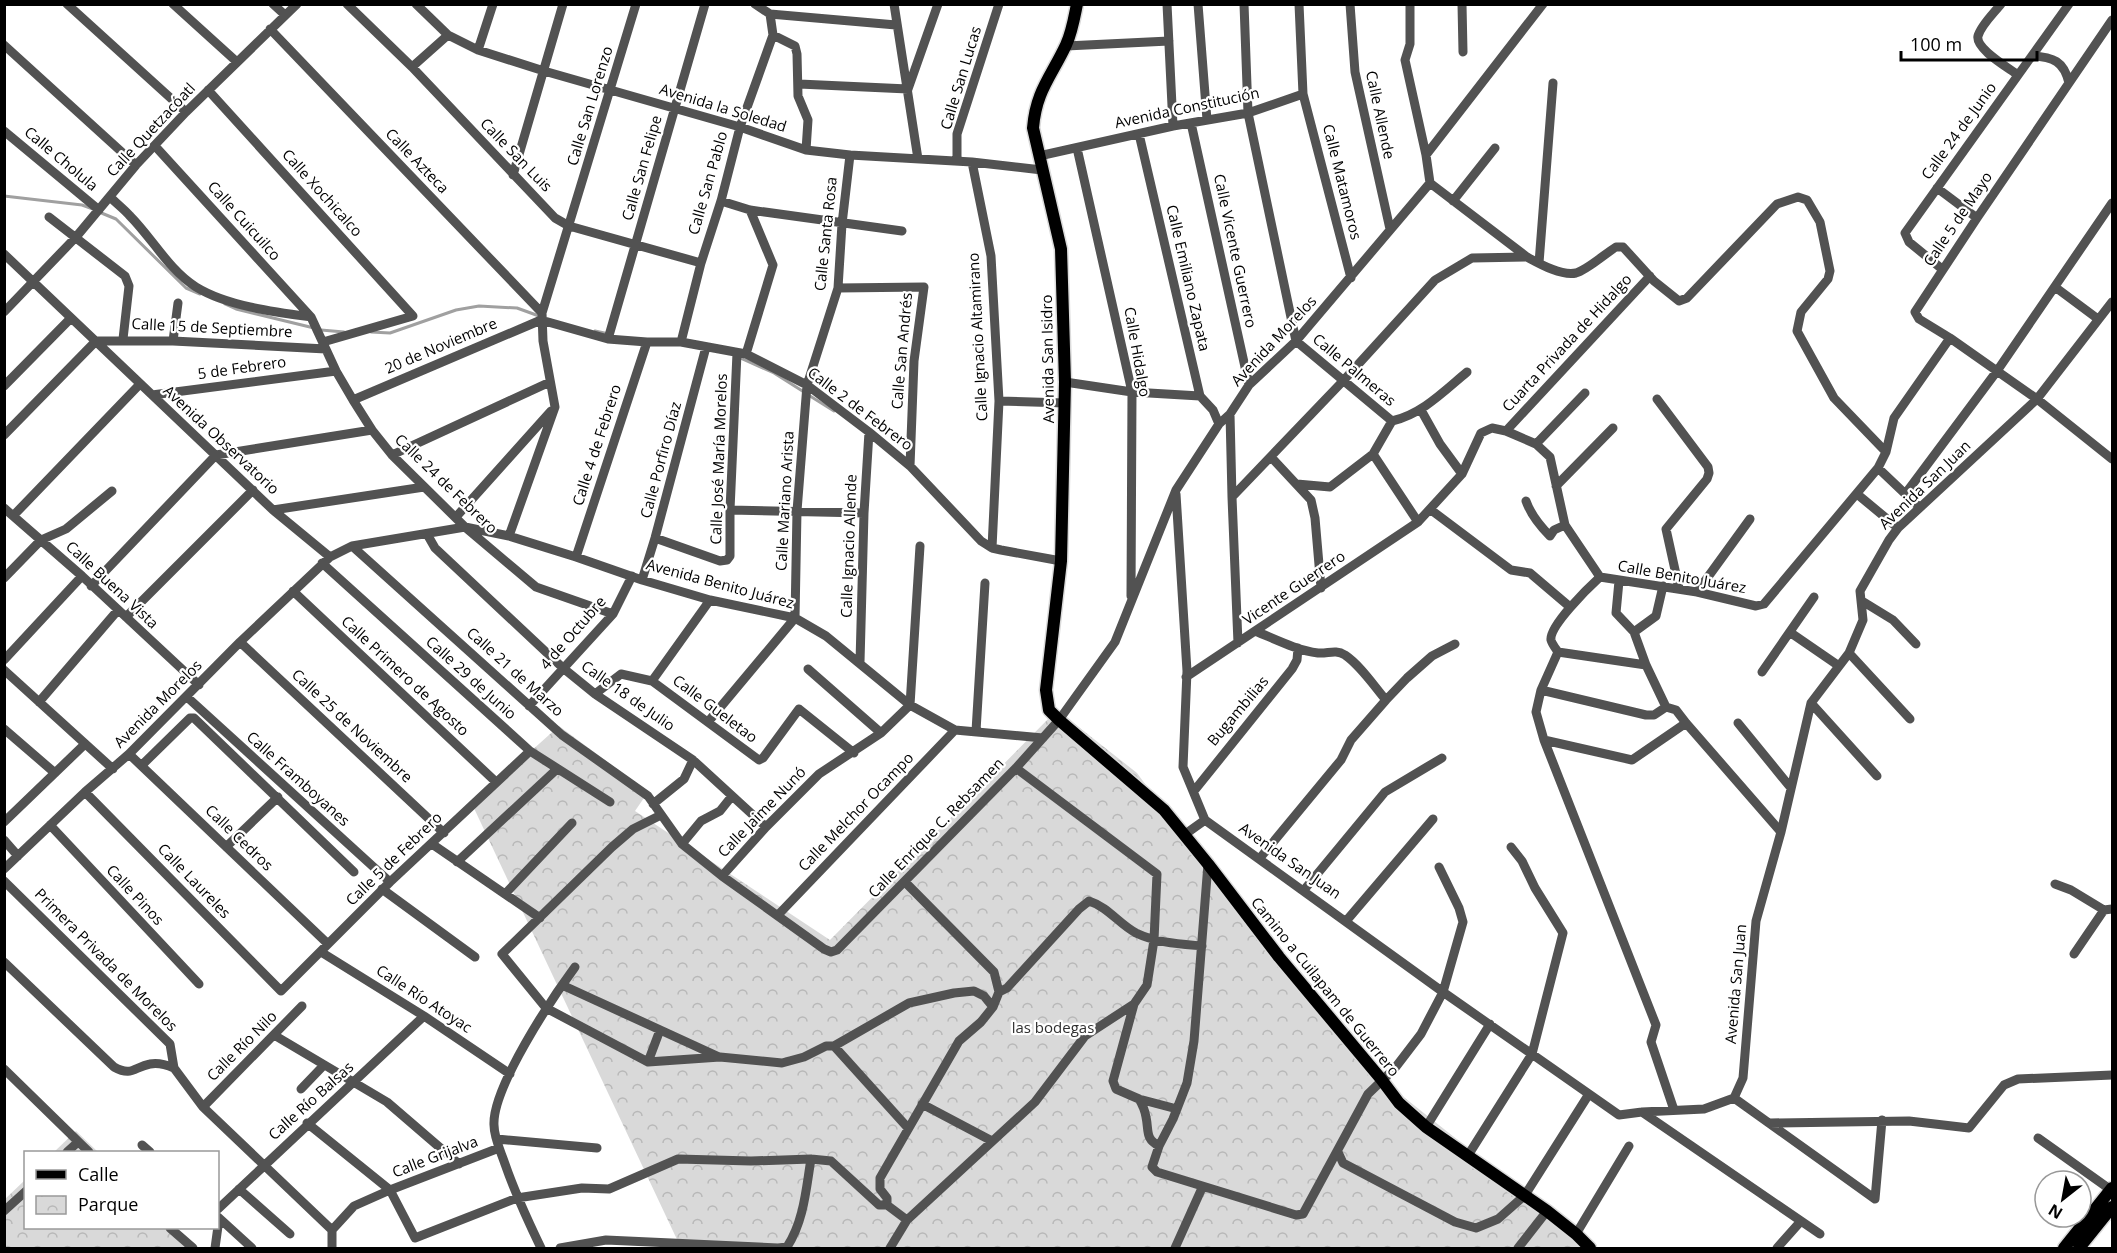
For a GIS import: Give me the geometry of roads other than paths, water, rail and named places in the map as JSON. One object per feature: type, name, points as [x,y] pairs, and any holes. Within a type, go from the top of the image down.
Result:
[{"type":"main road","name":"Avenida San Isidro","points":[[1059,720],[1049,710],[1046,690],[1061,561],[1065,382],[1061,249],[1033,128],[1034,108],[1066,46],[1074,24],[1077,4]]},
{"type":"main road","name":"Camino a Cuilapam de Guerrero","points":[[1059,720],[1164,810],[1279,957],[1382,1079],[1399,1103],[1426,1127],[1467,1157],[1547,1211],[1590,1248]]},
{"type":"main road","points":[[2064,1248],[2112,1189]]},
{"type":"main road","points":[[2079,1248],[2112,1207]]},
{"type":"street","points":[[67,4],[186,112]]},
{"type":"street","points":[[173,4],[237,62]]},
{"type":"street","points":[[273,4],[285,15]]},
{"type":"street","name":"Calle Quetzacóatl","points":[[4,312],[76,237],[136,165],[186,112],[297,4]]},
{"type":"street","name":"Calle San Luis","points":[[348,4],[412,67],[555,218],[569,226],[701,263]]},
{"type":"street","points":[[478,50],[493,4]]},
{"type":"street","points":[[513,175],[563,4]]},
{"type":"street","name":"Calle San Lorenzo","points":[[542,316],[636,4]]},
{"type":"street","name":"Calle San Felipe","points":[[608,339],[705,4]]},
{"type":"street","points":[[755,4],[770,14],[896,25]]},
{"type":"street","points":[[894,4],[918,159]]},
{"type":"street","points":[[908,89],[938,4]]},
{"type":"street","name":"Calle San Lucas","points":[[957,161],[957,134],[999,4]]},
{"type":"street","points":[[1167,4],[1173,126]]},
{"type":"street","points":[[1198,4],[1207,120]]},
{"type":"street","points":[[1244,4],[1248,113],[1296,340]]},
{"type":"street","name":"Calle Matamoros","points":[[1299,4],[1303,94],[1351,278]]},
{"type":"street","name":"Calle Allende","points":[[1350,4],[1354,72],[1390,230]]},
{"type":"street","points":[[1410,4],[1410,44],[1406,60],[1430,183],[1527,257],[1539,263],[1563,273],[1578,273],[1616,247],[1623,248],[1679,301],[1687,298],[1777,204],[1798,197],[1807,200],[1820,222],[1830,271],[1828,279],[1802,312],[1797,332],[1834,398],[1886,452]]},
{"type":"street","points":[[1462,4],[1463,52]]},
{"type":"street","points":[[1426,155],[1543,4]]},
{"type":"street","points":[[2001,4],[1978,34],[1978,41],[1985,51],[2018,75]]},
{"type":"street","name":"Calle 24 de Junio","points":[[1942,269],[1909,242],[1905,233],[2069,4]]},
{"type":"street","name":"Avenida la Soledad","points":[[420,6],[448,36],[478,50],[610,91],[740,127],[806,150],[850,155],[972,162],[1042,170]]},
{"type":"street","points":[[770,14],[773,35],[795,46],[798,96],[808,120],[806,150]]},
{"type":"street","name":"Calle 5 de Mayo","points":[[2037,399],[1919,319],[1915,312],[2112,20]]},
{"type":"street","name":"Calle Azteca","points":[[270,29],[542,316]]},
{"type":"street","name":"Calle San Pablo","points":[[681,342],[740,127],[773,35]]},
{"type":"street","points":[[412,67],[448,36]]},
{"type":"street","points":[[1066,46],[1168,41]]},
{"type":"street","points":[[4,45],[136,165]]},
{"type":"street","points":[[2032,56],[2048,56],[2059,62],[2067,72],[2069,83]]},
{"type":"street","points":[[1539,263],[1553,83]]},
{"type":"street","points":[[799,84],[908,89]]},
{"type":"street","name":"Calle Xochicalco","points":[[208,90],[413,316]]},
{"type":"street","name":"Avenida Constitución","points":[[1039,156],[1173,126],[1248,113],[1303,94]]},
{"type":"street","name":"Calle Vicente Guerrero","points":[[1191,123],[1249,385]]},
{"type":"street","name":"Calle Cholula","points":[[4,131],[99,210]]},
{"type":"street","name":"Calle Emiliano Zapata","points":[[1139,134],[1200,396],[1213,410],[1219,424]]},
{"type":"street","name":"Calle Cuicuilco","points":[[155,146],[311,317]]},
{"type":"street","name":"Calle Hidalgo","points":[[1077,148],[1132,392],[1131,601]]},
{"type":"street","points":[[1453,201],[1495,148]]},
{"type":"street","name":"Calle Santa Rosa","points":[[807,385],[838,288],[850,155]]},
{"type":"street","name":"Calle Ignacio Altamirano","points":[[972,162],[991,256],[999,401],[992,548]]},
{"type":"street","name":"Avenida Morelos","points":[[1059,720],[1115,642],[1176,490],[1219,424],[1230,414],[1249,385],[1296,340],[1351,278],[1430,183]]},
{"type":"street","points":[[1936,188],[1977,218]]},
{"type":"street","points":[[110,197],[131,216],[176,270],[194,286],[218,298],[311,317]]},
{"type":"street","points":[[721,201],[750,210],[903,231]]},
{"type":"street","points":[[1906,493],[1997,371],[2112,203]]},
{"type":"street","name":"Calle José María Morelos","points":[[655,538],[720,561],[727,560],[730,556],[730,510],[742,354],[773,265],[750,210]]},
{"type":"street","points":[[50,217],[125,276],[129,286],[123,339]]},
{"type":"street","name":"Avenida Observatorio","points":[[4,254],[326,560]]},
{"type":"street","points":[[1232,497],[1343,381],[1435,280],[1472,258],[1527,257]]},
{"type":"street","name":"Cuarta Privada de Hidalgo","points":[[1506,431],[1650,276]]},
{"type":"street","name":"Calle San Andrés","points":[[838,288],[924,287],[914,361],[910,466]]},
{"type":"street","points":[[2055,287],[2098,319]]},
{"type":"street","name":"Avenida San Juan","points":[[1205,820],[1347,920],[1443,992],[1619,1115],[1704,1109],[1734,1098],[1743,1078],[1756,921],[1781,832],[1811,704],[1849,653],[1863,620],[1860,591],[1898,528],[2037,399],[2112,302]]},
{"type":"street","points":[[173,340],[178,303]]},
{"type":"street","name":"Calle 15 de Septiembre","points":[[96,341],[173,340],[324,346],[413,316]]},
{"type":"street","points":[[509,536],[555,407],[542,316]]},
{"type":"street","name":"Calle 2 de Febrero","points":[[542,316],[608,339],[681,342],[742,354],[807,385],[870,432],[910,466],[981,541],[992,548],[1061,561]]},
{"type":"street","name":"20 de Noviembre","points":[[353,400],[542,316]]},
{"type":"street","name":"Calle 24 de Febrero","points":[[311,317],[336,371],[372,430],[392,455],[424,487],[536,587],[613,614]]},
{"type":"street","points":[[4,386],[71,318]]},
{"type":"street","name":"Calle Benito Juárez","points":[[1674,1110],[1651,1042],[1656,1024],[1544,740],[1536,712],[1541,690],[1558,652],[1551,641],[1551,633],[1570,607],[1600,577],[1679,588],[1756,606],[1764,604],[1878,468],[1886,452],[1894,418],[1950,338]]},
{"type":"street","name":"Calle Palmeras","points":[[1296,340],[1392,422]]},
{"type":"street","points":[[4,435],[96,341]]},
{"type":"street","name":"Calle 4 de Febrero","points":[[576,557],[647,342]]},
{"type":"street","name":"Calle Porfiro Díaz","points":[[642,580],[706,347]]},
{"type":"street","name":"5 de Febrero","points":[[152,395],[336,371]]},
{"type":"street","points":[[1297,484],[1330,487],[1372,454],[1392,422],[1421,410],[1467,372]]},
{"type":"street","points":[[392,455],[550,382]]},
{"type":"street","points":[[1065,382],[1132,392],[1200,396]]},
{"type":"street","points":[[13,516],[140,384]]},
{"type":"street","name":"Calle Mariano Arista","points":[[795,618],[797,511],[807,385]]},
{"type":"street","points":[[1536,444],[1585,393]]},
{"type":"street","points":[[1657,399],[1708,467],[1709,474],[1666,529],[1679,588]]},
{"type":"street","points":[[2037,399],[2112,459]]},
{"type":"street","points":[[999,401],[1065,403]]},
{"type":"street","points":[[456,517],[555,407]]},
{"type":"street","points":[[1421,410],[1440,444],[1462,474]]},
{"type":"street","points":[[1230,414],[1238,643]]},
{"type":"street","name":"Vicente Guerrero","points":[[1186,677],[1418,522],[1462,474],[1481,433],[1492,428],[1506,431]]},
{"type":"street","points":[[1556,486],[1613,428]]},
{"type":"street","points":[[91,586],[216,455],[372,430]]},
{"type":"street","points":[[1506,431],[1536,444],[1550,457],[1565,525],[1600,577]]},
{"type":"street","name":"Calle Ignacio Allende","points":[[860,662],[864,513],[870,432]]},
{"type":"street","points":[[1372,454],[1418,522]]},
{"type":"street","points":[[1271,457],[1311,500],[1315,518],[1320,588]]},
{"type":"street","points":[[1878,468],[1919,507]]},
{"type":"street","points":[[273,510],[424,487]]},
{"type":"street","points":[[39,702],[122,614],[253,490]]},
{"type":"street","points":[[1176,490],[1186,677],[1184,767],[1205,820],[1184,835]]},
{"type":"street","points":[[4,578],[41,540],[66,529],[112,491]]},
{"type":"street","points":[[1857,495],[1898,528]]},
{"type":"street","points":[[1526,501],[1535,518],[1550,536],[1554,530],[1565,525]]},
{"type":"street","name":"Calle Buena Vista","points":[[4,508],[82,576],[199,685]]},
{"type":"street","points":[[730,510],[864,513]]},
{"type":"street","points":[[1431,510],[1511,570],[1530,573],[1570,607]]},
{"type":"street","points":[[1697,592],[1750,519]]},
{"type":"street","name":"Avenida Benito Juárez","points":[[326,560],[352,546],[465,526],[509,536],[710,600],[795,618],[826,636],[910,705],[955,730],[1043,738]]},
{"type":"street","name":"Calle 18 de Julio","points":[[427,534],[435,548],[563,668],[595,694],[693,760],[766,827]]},
{"type":"street","name":"Calle 21 de Marzo","points":[[352,546],[562,735],[648,796],[682,844],[722,876],[831,952]]},
{"type":"street","points":[[910,705],[920,546]]},
{"type":"street","name":"Avenida Morelos","points":[[4,869],[85,792],[129,754],[240,642],[326,560]]},
{"type":"street","name":"Calle 29 de Junio","points":[[326,560],[530,751],[610,802]]},
{"type":"street","points":[[4,660],[82,576]]},
{"type":"street","name":"4 de Octubre","points":[[529,706],[613,614],[632,576]]},
{"type":"street","points":[[1619,581],[1616,613],[1634,632],[1646,665],[1666,707]]},
{"type":"street","points":[[976,731],[985,583]]},
{"type":"street","points":[[1634,632],[1656,616],[1663,586]]},
{"type":"street","name":"Calle Primero de Agosto","points":[[293,591],[496,782]]},
{"type":"street","points":[[1762,672],[1814,597]]},
{"type":"street","points":[[595,694],[621,674],[652,681],[710,600]]},
{"type":"street","points":[[1862,601],[1893,620],[1917,644]]},
{"type":"street","points":[[708,722],[795,618]]},
{"type":"street","points":[[1255,631],[1298,648],[1320,654],[1335,651],[1346,656],[1386,700]]},
{"type":"street","points":[[1791,633],[1839,666]]},
{"type":"street","name":"Calle 25 de Noviembre","points":[[240,642],[444,832]]},
{"type":"street","points":[[1260,858],[1341,760],[1351,740],[1386,700],[1432,656],[1455,644]]},
{"type":"street","name":"Bugambilias","points":[[1194,790],[1292,669],[1298,660],[1298,648]]},
{"type":"street","points":[[1558,652],[1646,665]]},
{"type":"street","points":[[1849,653],[1910,719]]},
{"type":"street","points":[[808,669],[881,733]]},
{"type":"street","points":[[4,670],[113,769]]},
{"type":"street","name":"Calle Gueletao","points":[[652,681],[759,760],[799,709],[854,753]]},
{"type":"street","points":[[1541,690],[1646,715],[1654,715],[1666,707],[1677,710],[1781,832]]},
{"type":"street","name":"Calle Framboyanes","points":[[187,697],[390,882]]},
{"type":"street","points":[[1811,704],[1877,776]]},
{"type":"street","name":"Calle Jaime Nunó","points":[[722,876],[766,827],[819,774],[881,733],[910,705]]},
{"type":"street","points":[[142,765],[190,718],[194,718],[354,872]]},
{"type":"street","name":"Calle Enrique C. Rebsamen","points":[[831,952],[837,950],[905,882],[1016,768],[1059,720]]},
{"type":"street","points":[[1544,740],[1632,760],[1686,723]]},
{"type":"street","points":[[1738,723],[1791,788]]},
{"type":"street","points":[[4,729],[55,773]]},
{"type":"street","name":"Calle Melchor Ocampo","points":[[778,915],[955,730]]},
{"type":"street","points":[[4,743],[13,736]]},
{"type":"street","points":[[4,822],[86,744]]},
{"type":"street","name":"Calle 5 de Febrero","points":[[281,991],[382,889],[530,751]]},
{"type":"street","name":"Calle Cedros","points":[[129,754],[328,944]]},
{"type":"street","points":[[1304,890],[1385,792],[1442,758]]},
{"type":"street","points":[[653,804],[684,779],[693,760]]},
{"type":"street","points":[[1016,768],[1157,874],[1154,940],[1147,985],[1134,1004],[1113,1081],[1116,1089],[1177,1109]]},
{"type":"street","points":[[457,862],[557,770]]},
{"type":"street","name":"Calle Laureles","points":[[85,792],[281,991]]},
{"type":"street","points":[[682,844],[701,821],[720,811],[732,796]]},
{"type":"street","points":[[226,847],[278,797]]},
{"type":"street","points":[[661,815],[626,835],[502,954],[546,1008],[648,1062],[720,1057],[782,1063],[804,1057],[826,1046],[834,1046],[909,1003],[954,993],[974,992],[984,996],[993,1008]]},
{"type":"street","points":[[1347,920],[1433,819]]},
{"type":"street","points":[[505,894],[572,823]]},
{"type":"street","name":"Calle Pinos","points":[[50,825],[199,984]]},
{"type":"street","points":[[4,840],[18,856]]},
{"type":"street","points":[[432,844],[540,918]]},
{"type":"street","points":[[1467,1157],[1532,1054],[1563,933],[1512,847]]},
{"type":"street","points":[[1208,864],[1194,1041],[1187,1083],[1152,1167],[1157,1172],[1202,1188],[1296,1215],[1304,1214],[1368,1094],[1395,1068],[1420,1034],[1443,992],[1463,922],[1459,908],[1439,867]]},
{"type":"street","name":"Primera Privada de Morelos","points":[[4,881],[170,1044],[174,1068]]},
{"type":"street","points":[[887,1205],[887,1198],[880,1189],[880,1178],[959,1041],[993,1008],[999,992],[993,972],[905,882]]},
{"type":"street","points":[[2055,884],[2110,909],[2074,954]]},
{"type":"street","points":[[382,889],[475,957]]},
{"type":"street","points":[[999,992],[1007,988],[1089,901],[1100,905],[1135,933],[1154,940],[1202,946]]},
{"type":"street","name":"Calle Río Atoyac","points":[[321,952],[424,1016],[510,1074]]},
{"type":"street","points":[[4,962],[114,1067],[123,1072],[132,1072],[150,1064],[161,1063],[174,1068],[203,1107],[332,1230],[333,1247]]},
{"type":"street","name":"Calle Grijalva","points":[[332,1230],[354,1206],[459,1164],[498,1144],[494,1126],[495,1107],[546,1008],[575,968]]},
{"type":"street","points":[[562,985],[720,1057]]},
{"type":"street","points":[[890,1248],[907,1220],[1035,1102],[1085,1036],[1134,1004]]},
{"type":"street","name":"Calle Río Nilo","points":[[203,1107],[302,1006]]},
{"type":"street","name":"Calle Río Balsas","points":[[219,1208],[307,1123],[354,1083],[424,1016]]},
{"type":"street","points":[[1426,1127],[1490,1024]]},
{"type":"street","points":[[648,1062],[660,1030]]},
{"type":"street","points":[[274,1035],[387,1101],[459,1164]]},
{"type":"street","points":[[834,1046],[908,1128]]},
{"type":"street","points":[[301,1089],[324,1065]]},
{"type":"street","points":[[4,1069],[88,1151]]},
{"type":"street","points":[[1771,1123],[1882,1120],[1969,1128],[2004,1085],[2010,1081],[2112,1076]]},
{"type":"street","points":[[1338,1152],[1343,1163],[1455,1222],[1476,1228],[1498,1219],[1525,1195],[1589,1094]]},
{"type":"street","points":[[1139,1098],[1146,1116],[1148,1136],[1159,1146]]},
{"type":"street","points":[[1734,1098],[1875,1199],[1882,1120]]},
{"type":"street","points":[[922,1104],[992,1141]]},
{"type":"street","points":[[1642,1112],[1820,1234]]},
{"type":"street","points":[[307,1123],[390,1190],[415,1238],[517,1198],[582,1188],[609,1189],[678,1159],[831,1161],[879,1205],[887,1205],[907,1220]]},
{"type":"street","points":[[2038,1138],[2112,1189]]},
{"type":"street","points":[[68,1151],[78,1142]]},
{"type":"street","points":[[541,1248],[517,1198],[498,1144],[597,1148]]},
{"type":"street","points":[[1576,1234],[1629,1146]]},
{"type":"street","points":[[560,1248],[606,1244],[787,1247],[802,1212],[811,1159]]},
{"type":"street","points":[[1175,1248],[1202,1188]]},
{"type":"street","points":[[238,1189],[290,1234]]},
{"type":"street","points":[[4,1211],[24,1193]]},
{"type":"street","points":[[1518,1248],[1547,1211]]},
{"type":"street","points":[[219,1219],[252,1248]]},
{"type":"street","points":[[1777,1248],[1801,1221]]},
{"type":"street","points":[[172,1229],[193,1248]]},
{"type":"street","points":[[215,1248],[217,1229]]},
{"type":"waterway","points":[[4,196],[82,205],[93,209]]},
{"type":"waterway","points":[[99,212],[116,219],[186,288],[200,294]]},
{"type":"waterway","points":[[225,304],[236,309],[314,328]]},
{"type":"waterway","points":[[371,332],[390,333],[456,310],[479,306],[517,308],[539,316]]},
{"type":"waterway","points":[[321,330],[344,332]]},
{"type":"waterway","points":[[595,331],[609,334]]},
{"type":"waterway","points":[[738,357],[774,373],[804,392]]},
{"type":"waterway","points":[[810,396],[834,411]]},
{"type":"park label","name":"las bodegas","points":[[1053,1028]]}]
